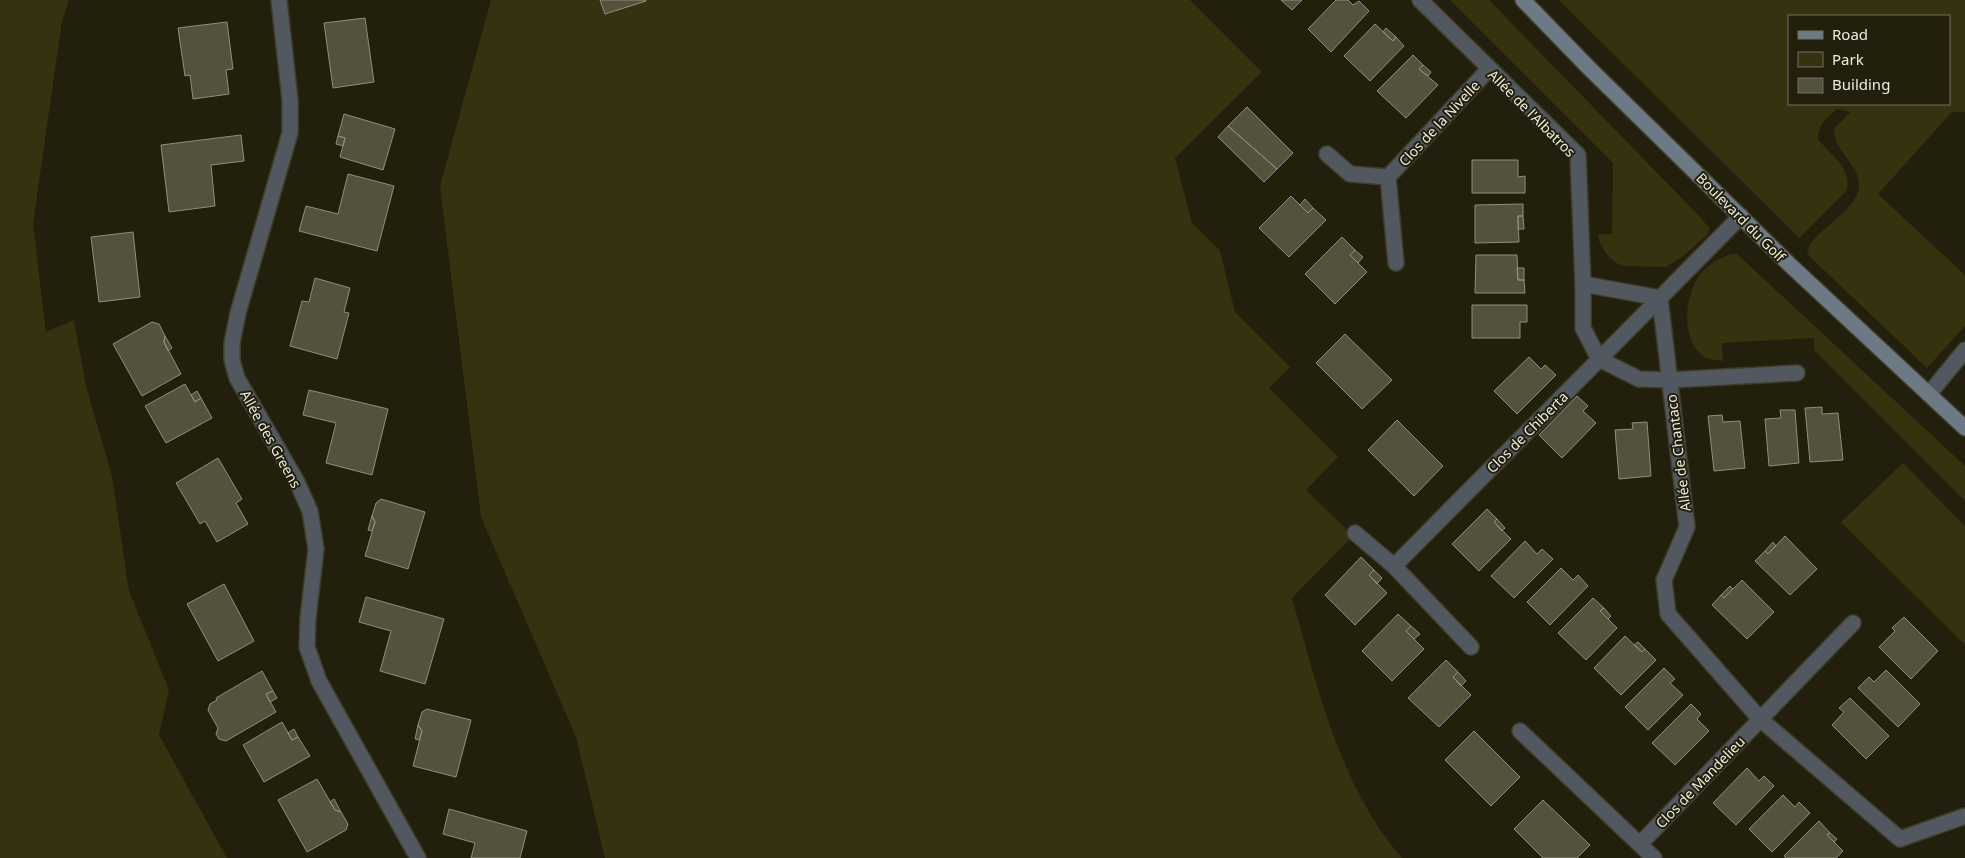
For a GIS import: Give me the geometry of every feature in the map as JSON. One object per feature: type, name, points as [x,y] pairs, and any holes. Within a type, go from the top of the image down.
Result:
[{"type":"main road","name":"Boulevard du Golf","points":[[1523,0],[1589,68],[1789,264],[1965,428]]},
{"type":"street","name":"Allée des Greens","points":[[279,0],[290,100],[290,133],[243,291],[232,343],[232,360],[237,378],[297,482],[310,511],[316,549],[308,618],[307,647],[319,681],[418,858]]},
{"type":"street","name":"Allée de l'Albatros","points":[[1420,0],[1578,155],[1583,328],[1599,359]]},
{"type":"street","name":"Clos de la Nivelle","points":[[1396,263],[1388,177],[1489,69]]},
{"type":"street","name":"Clos de la Nivelle","points":[[1327,154],[1350,174],[1388,177]]},
{"type":"street","points":[[1583,284],[1660,298],[1741,216]]},
{"type":"street","name":"Clos de Chiberta","points":[[1394,566],[1660,298]]},
{"type":"street","name":"Allée de Chantaco","points":[[1660,298],[1687,527],[1664,580],[1668,614],[1760,719],[1900,839],[1965,816]]},
{"type":"street","points":[[1929,394],[1965,350]]},
{"type":"street","points":[[1599,359],[1639,379],[1669,380],[1797,373]]},
{"type":"street","points":[[1355,533],[1394,566],[1470,647]]},
{"type":"street","points":[[1760,719],[1853,622]]},
{"type":"street","name":"Clos de Mandelieu","points":[[1640,844],[1760,719]]},
{"type":"street","points":[[1520,731],[1654,858]]},
{"type":"green space","points":[[0,0],[69,0],[62,21],[33,224],[46,332],[74,320],[86,386],[112,476],[129,591],[169,690],[159,735],[227,858],[0,858]]},
{"type":"green space","points":[[491,0],[1190,0],[1262,72],[1175,158],[1192,223],[1220,251],[1235,312],[1290,367],[1269,388],[1338,457],[1306,490],[1353,536],[1292,598],[1322,701],[1346,767],[1380,830],[1402,858],[605,858],[576,737],[481,517],[440,186]]},
{"type":"green space","points":[[1450,0],[1489,0],[1702,219],[1709,228],[1706,236],[1682,257],[1666,267],[1624,266],[1611,259],[1599,241],[1598,234],[1612,234],[1613,163]]},
{"type":"green space","points":[[1559,0],[1965,0],[1965,112],[1952,112],[1878,194],[1965,275],[1965,326],[1927,368],[1807,254],[1811,243],[1848,208],[1858,192],[1858,177],[1838,144],[1834,129],[1850,112],[1837,109],[1821,125],[1818,139],[1843,168],[1848,182],[1847,190],[1799,238]]},
{"type":"green space","points":[[1731,254],[1737,254],[1965,466],[1965,501],[1814,350],[1814,338],[1722,343],[1723,361],[1708,359],[1701,354],[1694,346],[1688,325],[1687,314],[1692,291],[1696,281],[1705,269],[1715,261]]},
{"type":"green space","points":[[1903,463],[1965,526],[1965,645],[1841,522]]},
{"type":"building","points":[[600,0],[646,0],[646,1],[605,14]]},
{"type":"building","points":[[1281,0],[1302,0],[1292,10]]},
{"type":"building","points":[[1336,0],[1348,0],[1353,5],[1359,1],[1369,11],[1331,52],[1308,29]]},
{"type":"building","points":[[365,18],[374,82],[333,88],[324,23]]},
{"type":"building","points":[[227,22],[233,69],[226,70],[229,94],[193,99],[190,75],[185,76],[178,28]]},
{"type":"building","points":[[1375,24],[1393,41],[1396,37],[1404,46],[1370,81],[1344,56]]},
{"type":"building","points":[[1386,28],[1396,37],[1393,41],[1383,32]]},
{"type":"building","points":[[1413,55],[1423,65],[1419,69],[1438,85],[1406,118],[1377,91]]},
{"type":"building","points":[[1423,65],[1431,72],[1428,76],[1419,69]]},
{"type":"building","points":[[1247,107],[1293,153],[1277,169],[1228,126]]},
{"type":"building","points":[[344,114],[395,129],[383,170],[340,157],[345,138],[338,136]]},
{"type":"building","points":[[1228,126],[1277,169],[1264,182],[1218,137]]},
{"type":"building","points":[[241,135],[244,161],[211,165],[215,206],[169,212],[161,145]]},
{"type":"building","points":[[338,136],[345,138],[343,146],[336,144]]},
{"type":"building","points":[[1472,160],[1518,160],[1518,177],[1525,176],[1525,193],[1472,193]]},
{"type":"building","points":[[348,174],[394,186],[377,251],[299,231],[306,206],[338,214]]},
{"type":"building","points":[[1291,196],[1308,213],[1313,208],[1326,220],[1289,257],[1259,228]]},
{"type":"building","points":[[1305,199],[1313,208],[1308,213],[1300,205]]},
{"type":"building","points":[[1523,204],[1523,216],[1518,216],[1519,242],[1475,243],[1475,205]]},
{"type":"building","points":[[1518,216],[1523,216],[1524,229],[1518,229]]},
{"type":"building","points":[[133,232],[140,297],[99,302],[91,237]]},
{"type":"building","points":[[1342,237],[1355,250],[1350,255],[1367,272],[1335,304],[1305,274]]},
{"type":"building","points":[[1355,250],[1363,257],[1358,263],[1350,255]]},
{"type":"building","points":[[1476,255],[1517,255],[1518,280],[1524,280],[1525,293],[1475,293]]},
{"type":"building","points":[[1517,268],[1524,268],[1524,280],[1518,280]]},
{"type":"building","points":[[315,278],[350,288],[344,312],[349,313],[337,359],[290,346],[302,301],[309,302]]},
{"type":"building","points":[[1472,305],[1527,305],[1527,322],[1520,322],[1520,338],[1472,338]]},
{"type":"building","points":[[152,322],[159,324],[165,336],[164,342],[181,374],[142,396],[113,344]]},
{"type":"building","points":[[1345,334],[1392,380],[1362,409],[1316,363]]},
{"type":"building","points":[[165,336],[172,348],[168,351],[164,342]]},
{"type":"building","points":[[1529,357],[1541,369],[1545,365],[1556,375],[1517,414],[1494,391]]},
{"type":"building","points":[[185,384],[195,402],[201,398],[212,418],[166,443],[145,406]]},
{"type":"building","points":[[309,390],[388,409],[372,475],[326,463],[336,423],[303,415]]},
{"type":"building","points":[[197,391],[201,398],[195,402],[191,395]]},
{"type":"building","points":[[1577,396],[1588,406],[1583,411],[1596,423],[1562,458],[1539,435]]},
{"type":"building","points":[[1822,407],[1822,414],[1838,413],[1843,460],[1810,462],[1805,408]]},
{"type":"building","points":[[1780,410],[1795,410],[1799,463],[1769,466],[1765,419],[1781,418]]},
{"type":"building","points":[[1722,415],[1723,422],[1740,421],[1745,468],[1714,471],[1708,416]]},
{"type":"building","points":[[1397,420],[1443,466],[1414,496],[1368,450]]},
{"type":"building","points":[[1647,422],[1651,476],[1619,479],[1615,430],[1633,429],[1632,423]]},
{"type":"building","points":[[218,458],[242,499],[236,503],[248,524],[217,542],[205,521],[200,524],[176,483]]},
{"type":"building","points":[[381,499],[425,512],[408,569],[365,556],[375,522],[372,516],[376,503]]},
{"type":"building","points":[[1487,509],[1497,519],[1494,522],[1511,539],[1479,571],[1452,544]]},
{"type":"building","points":[[372,516],[375,522],[372,531],[368,530]]},
{"type":"building","points":[[1497,519],[1505,528],[1502,531],[1494,522]]},
{"type":"building","points":[[1785,536],[1817,569],[1790,595],[1755,561],[1765,551],[1768,554]]},
{"type":"building","points":[[1525,541],[1537,554],[1542,549],[1553,559],[1514,598],[1491,576]]},
{"type":"building","points":[[1773,542],[1776,546],[1768,554],[1765,551]]},
{"type":"building","points":[[1361,557],[1374,570],[1369,575],[1387,593],[1355,625],[1325,595]]},
{"type":"building","points":[[1561,568],[1573,580],[1578,575],[1588,586],[1550,625],[1527,602]]},
{"type":"building","points":[[1374,570],[1382,578],[1377,584],[1369,575]]},
{"type":"building","points":[[1742,580],[1774,612],[1747,639],[1712,605],[1721,595],[1724,598]]},
{"type":"building","points":[[224,584],[254,641],[218,661],[187,604]]},
{"type":"building","points":[[1730,586],[1733,589],[1724,598],[1721,595]]},
{"type":"building","points":[[366,597],[444,619],[425,684],[380,671],[391,631],[359,622]]},
{"type":"building","points":[[1593,598],[1604,608],[1600,611],[1617,628],[1586,660],[1558,633]]},
{"type":"building","points":[[1604,608],[1611,616],[1608,619],[1600,611]]},
{"type":"building","points":[[1398,614],[1411,626],[1406,631],[1424,649],[1392,681],[1362,651]]},
{"type":"building","points":[[1904,617],[1938,651],[1911,679],[1879,647],[1895,631],[1892,628]]},
{"type":"building","points":[[1411,626],[1420,634],[1414,639],[1406,631]]},
{"type":"building","points":[[1625,636],[1642,652],[1645,649],[1656,660],[1621,695],[1594,668]]},
{"type":"building","points":[[1638,642],[1645,649],[1642,652],[1634,645]]},
{"type":"building","points":[[1446,660],[1458,672],[1453,677],[1471,695],[1439,727],[1408,698]]},
{"type":"building","points":[[1664,668],[1675,679],[1670,683],[1683,695],[1648,730],[1625,707]]},
{"type":"building","points":[[1886,670],[1920,704],[1898,727],[1858,688],[1869,677],[1874,682]]},
{"type":"building","points":[[262,671],[273,691],[266,694],[276,712],[226,741],[219,739],[216,734],[218,728],[208,710],[210,704],[217,700],[216,698]]},
{"type":"building","points":[[1458,672],[1466,681],[1461,686],[1453,677]]},
{"type":"building","points":[[273,691],[277,698],[270,702],[266,694]]},
{"type":"building","points":[[1850,698],[1889,736],[1866,759],[1832,725],[1844,712],[1839,708]]},
{"type":"building","points":[[1691,704],[1701,714],[1697,719],[1709,731],[1675,765],[1652,743]]},
{"type":"building","points":[[427,709],[471,720],[456,777],[413,766],[422,731],[418,725],[422,712]]},
{"type":"building","points":[[282,722],[292,740],[298,737],[310,756],[264,782],[243,745]]},
{"type":"building","points":[[418,725],[422,731],[419,740],[415,739]]},
{"type":"building","points":[[294,729],[298,737],[292,740],[288,733]]},
{"type":"building","points":[[1474,731],[1520,777],[1491,806],[1445,760]]},
{"type":"building","points":[[1747,768],[1759,781],[1764,776],[1774,786],[1736,825],[1713,803]]},
{"type":"building","points":[[317,779],[335,810],[341,812],[348,824],[346,830],[307,852],[278,800]]},
{"type":"building","points":[[1783,795],[1795,807],[1799,802],[1810,813],[1772,852],[1749,829]]},
{"type":"building","points":[[334,799],[341,812],[335,810],[330,802]]},
{"type":"building","points":[[1543,800],[1590,845],[1577,858],[1543,858],[1514,829]]},
{"type":"building","points":[[449,809],[527,831],[520,858],[471,858],[475,843],[443,834]]},
{"type":"building","points":[[1819,821],[1830,833],[1827,835],[1843,851],[1836,858],[1786,858],[1784,856]]},
{"type":"building","points":[[1830,833],[1837,839],[1834,842],[1827,835]]}]
